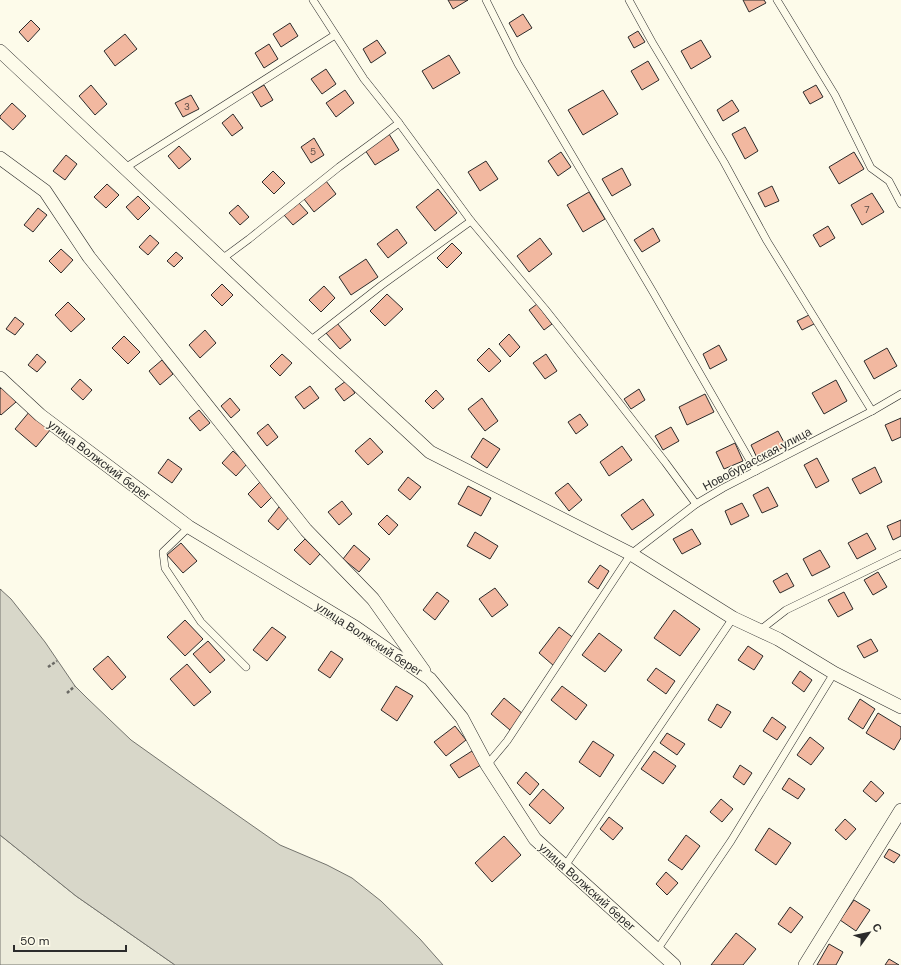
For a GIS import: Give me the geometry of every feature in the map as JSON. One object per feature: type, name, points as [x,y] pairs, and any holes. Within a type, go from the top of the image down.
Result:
[{"type":"street","points":[[0,51],[430,452],[631,554],[733,618],[778,639],[834,673],[900,705]]},
{"type":"street","points":[[0,158],[45,191],[89,257],[306,530],[373,599],[430,679]]},
{"type":"street","name":"улица Волжский берег","points":[[0,378],[40,415],[189,527],[355,627],[430,679],[462,718],[487,765],[535,839],[674,965]]},
{"type":"street","points":[[805,965],[901,810]]},
{"type":"lane","points":[[313,0],[364,79],[399,123],[471,221],[545,309],[665,462],[696,504]]},
{"type":"lane","points":[[486,0],[518,64],[653,292],[756,471]]},
{"type":"lane","points":[[629,0],[652,42],[724,162],[767,241],[872,410]]},
{"type":"lane","points":[[777,0],[835,95],[871,168],[889,181],[901,204]]},
{"type":"lane","points":[[125,168],[336,35]]},
{"type":"lane","points":[[222,259],[249,240],[339,167],[399,123]]},
{"type":"lane","points":[[310,341],[382,285],[471,221]]},
{"type":"lane","name":"Новобурасская улица","points":[[487,765],[507,741],[631,554],[696,504],[723,488],[901,394]]},
{"type":"lane","points":[[189,527],[163,552],[165,568],[201,622],[246,667]]},
{"type":"lane","points":[[759,631],[786,610],[901,554]]},
{"type":"lane","points":[[565,866],[733,618]]},
{"type":"lane","points":[[658,950],[731,841],[834,673]]},
{"type":"path","points":[[48,667],[57,661]]},
{"type":"path","points":[[67,692],[76,686]]},
{"type":"shaded area","points":[[0,589],[11,599],[45,642],[75,686],[131,740],[280,845],[327,865],[352,878],[381,901],[420,939],[443,965],[175,965],[76,896],[0,835]]},
{"type":"shaded area","points":[[0,835],[76,896],[175,965],[0,965]]},
{"type":"building","points":[[448,0],[468,0],[453,9]]},
{"type":"building","points":[[743,0],[764,0],[766,3],[749,12]]},
{"type":"building","points":[[523,14],[532,28],[517,37],[509,23]]},
{"type":"building","points":[[31,20],[40,29],[28,42],[19,32]]},
{"type":"building","points":[[290,23],[298,36],[281,47],[273,34]]},
{"type":"building","points":[[638,31],[645,42],[634,48],[628,37]]},
{"type":"building","points":[[125,34],[137,49],[115,66],[104,51]]},
{"type":"building","points":[[377,40],[386,53],[371,63],[363,49]]},
{"type":"building","points":[[701,40],[711,57],[691,69],[681,51]]},
{"type":"building","points":[[269,44],[278,59],[264,68],[255,53]]},
{"type":"building","points":[[449,55],[460,73],[433,89],[422,71]]},
{"type":"building","points":[[648,61],[659,80],[642,90],[631,71]]},
{"type":"building","points":[[326,69],[336,84],[322,94],[311,79]]},
{"type":"building","points":[[91,85],[107,104],[95,115],[79,96]]},
{"type":"building","points":[[264,85],[273,100],[261,107],[252,92]]},
{"type":"building","points":[[816,85],[823,97],[810,104],[803,92]]},
{"type":"building","points":[[345,90],[354,103],[336,117],[326,103]]},
{"type":"building","points":[[603,90],[618,114],[583,135],[568,110]]},
{"type":"building","points":[[191,95],[199,109],[183,117],[175,103]]},
{"type":"building","points":[[732,100],[739,111],[723,121],[717,110]]},
{"type":"building","points":[[12,103],[26,116],[13,130],[0,118],[0,116]]},
{"type":"building","points":[[233,114],[243,128],[232,136],[222,123]]},
{"type":"building","points":[[745,127],[758,151],[745,159],[732,134]]},
{"type":"building","points":[[389,134],[399,150],[375,165],[365,150]]},
{"type":"building","points":[[314,138],[324,155],[311,163],[301,147]]},
{"type":"building","points":[[179,146],[191,159],[179,169],[168,156]]},
{"type":"building","points":[[561,152],[571,167],[558,176],[548,161]]},
{"type":"building","points":[[854,152],[864,169],[839,184],[829,167]]},
{"type":"building","points":[[66,155],[77,164],[65,180],[53,171]]},
{"type":"building","points":[[486,161],[498,179],[480,191],[468,172]]},
{"type":"building","points":[[622,168],[631,185],[612,196],[602,179]]},
{"type":"building","points":[[273,171],[285,183],[274,194],[262,182]]},
{"type":"building","points":[[326,181],[336,194],[314,212],[304,199]]},
{"type":"building","points":[[107,184],[119,195],[106,208],[94,197]]},
{"type":"building","points":[[772,186],[779,201],[765,207],[758,193]]},
{"type":"building","points":[[438,189],[457,213],[435,231],[416,207]]},
{"type":"building","points":[[589,192],[605,219],[583,232],[567,205]]},
{"type":"building","points":[[872,193],[884,212],[862,225],[851,205]]},
{"type":"building","points":[[138,196],[150,208],[138,220],[126,207]]},
{"type":"building","points":[[299,203],[308,213],[293,225],[284,215]]},
{"type":"building","points":[[238,205],[249,217],[240,225],[229,213]]},
{"type":"building","points":[[38,208],[47,215],[33,232],[24,225]]},
{"type":"building","points":[[828,226],[835,238],[820,247],[813,235]]},
{"type":"building","points":[[653,228],[660,241],[642,252],[634,240]]},
{"type":"building","points":[[397,229],[407,243],[388,258],[377,244]]},
{"type":"building","points":[[150,235],[159,243],[148,255],[139,247]]},
{"type":"building","points":[[540,238],[552,254],[529,272],[517,256]]},
{"type":"building","points":[[452,243],[462,253],[447,268],[437,258]]},
{"type":"building","points":[[61,249],[73,260],[61,273],[49,261]]},
{"type":"building","points":[[176,252],[183,258],[174,267],[167,261]]},
{"type":"building","points":[[366,259],[378,277],[351,295],[339,277]]},
{"type":"building","points":[[222,284],[233,295],[222,306],[211,295]]},
{"type":"building","points":[[324,286],[335,298],[321,312],[309,300]]},
{"type":"building","points":[[387,294],[403,309],[385,326],[370,311]]},
{"type":"building","points":[[68,302],[85,319],[71,332],[55,315]]},
{"type":"building","points":[[537,304],[552,324],[544,330],[529,310]]},
{"type":"building","points":[[813,313],[818,322],[802,330],[797,321]]},
{"type":"building","points":[[15,317],[24,324],[15,335],[6,329]]},
{"type":"building","points":[[337,323],[351,340],[340,349],[326,333]]},
{"type":"building","points":[[205,330],[216,343],[200,358],[189,345]]},
{"type":"building","points":[[509,334],[520,347],[510,357],[499,344]]},
{"type":"building","points":[[124,336],[140,352],[128,364],[112,348]]},
{"type":"building","points":[[719,345],[727,360],[710,369],[703,354]]},
{"type":"building","points":[[489,348],[501,361],[489,372],[477,360]]},
{"type":"building","points":[[887,348],[897,366],[874,379],[864,361]]},
{"type":"building","points":[[37,354],[46,362],[37,372],[28,365]]},
{"type":"building","points":[[282,354],[292,363],[280,376],[270,366]]},
{"type":"building","points":[[546,354],[557,371],[545,379],[533,363]]},
{"type":"building","points":[[162,360],[173,374],[160,385],[149,371]]},
{"type":"building","points":[[80,379],[92,390],[83,400],[71,389]]},
{"type":"building","points":[[836,380],[847,401],[824,414],[812,393]]},
{"type":"building","points":[[346,381],[355,393],[344,401],[335,389]]},
{"type":"building","points":[[310,386],[319,398],[304,409],[295,397]]},
{"type":"building","points":[[2,387],[16,402],[1,415],[0,389]]},
{"type":"building","points":[[639,389],[645,400],[631,409],[624,399]]},
{"type":"building","points":[[436,390],[444,399],[433,409],[425,401]]},
{"type":"building","points":[[705,394],[714,412],[687,425],[679,407]]},
{"type":"building","points":[[230,398],[240,410],[231,418],[221,406]]},
{"type":"building","points":[[482,398],[498,421],[485,431],[468,409]]},
{"type":"building","points":[[199,410],[210,423],[200,431],[189,418]]},
{"type":"building","points":[[30,411],[51,429],[36,447],[15,429]]},
{"type":"building","points":[[580,414],[588,425],[576,434],[568,422]]},
{"type":"building","points":[[901,418],[901,437],[892,441],[885,425]]},
{"type":"building","points":[[268,424],[278,437],[267,446],[257,433]]},
{"type":"building","points":[[671,427],[679,441],[663,450],[655,436]]},
{"type":"building","points":[[778,431],[786,446],[758,460],[751,445]]},
{"type":"building","points":[[370,438],[383,452],[368,465],[355,451]]},
{"type":"building","points":[[483,438],[500,449],[487,468],[471,457]]},
{"type":"building","points":[[735,443],[743,461],[724,469],[716,452]]},
{"type":"building","points":[[622,446],[632,460],[609,476],[600,462]]},
{"type":"building","points":[[233,451],[247,464],[236,476],[222,463]]},
{"type":"building","points":[[817,458],[829,481],[816,488],[804,465]]},
{"type":"building","points":[[168,459],[182,469],[172,483],[158,473]]},
{"type":"building","points":[[875,467],[882,482],[860,494],[852,479]]},
{"type":"building","points":[[408,477],[421,487],[410,500],[398,490]]},
{"type":"building","points":[[260,482],[273,496],[261,508],[248,494]]},
{"type":"building","points":[[568,483],[582,500],[569,511],[555,493]]},
{"type":"building","points":[[468,486],[491,498],[481,516],[458,504]]},
{"type":"building","points":[[768,487],[778,506],[762,513],[753,495]]},
{"type":"building","points":[[643,499],[654,515],[632,530],[621,515]]},
{"type":"building","points":[[342,501],[352,514],[339,525],[328,512]]},
{"type":"building","points":[[742,503],[749,516],[731,525],[725,511]]},
{"type":"building","points":[[279,507],[290,516],[278,530],[268,521]]},
{"type":"building","points":[[387,515],[398,525],[389,535],[378,524]]},
{"type":"building","points":[[901,520],[901,536],[893,540],[887,526]]},
{"type":"building","points":[[692,529],[701,544],[682,554],[673,539]]},
{"type":"building","points":[[475,532],[498,546],[490,559],[467,546]]},
{"type":"building","points":[[867,533],[876,549],[857,559],[848,543]]},
{"type":"building","points":[[305,539],[320,554],[310,565],[294,550]]},
{"type":"building","points":[[181,543],[197,561],[183,573],[167,555]]},
{"type":"building","points":[[354,545],[370,559],[359,572],[343,559]]},
{"type":"building","points":[[820,550],[830,567],[812,576],[803,559]]},
{"type":"building","points":[[600,565],[609,571],[598,589],[588,582]]},
{"type":"building","points":[[878,572],[887,587],[873,595],[864,580]]},
{"type":"building","points":[[787,573],[794,586],[780,593],[773,581]]},
{"type":"building","points":[[495,588],[508,605],[492,617],[479,599]]},
{"type":"building","points":[[437,592],[449,601],[435,620],[423,610]]},
{"type":"building","points":[[844,592],[853,609],[838,617],[828,600]]},
{"type":"building","points":[[674,610],[700,629],[680,656],[654,638]]},
{"type":"building","points":[[185,620],[203,639],[185,656],[167,637]]},
{"type":"building","points":[[272,627],[286,637],[267,661],[253,650]]},
{"type":"building","points":[[559,627],[575,639],[554,666],[539,653]]},
{"type":"building","points":[[599,633],[622,650],[605,672],[582,655]]},
{"type":"building","points":[[871,639],[878,651],[864,658],[857,646]]},
{"type":"building","points":[[208,641],[225,660],[210,673],[193,654]]},
{"type":"building","points":[[748,646],[763,656],[754,670],[738,660]]},
{"type":"building","points":[[331,651],[343,659],[330,678],[318,670]]},
{"type":"building","points":[[108,656],[126,677],[112,690],[93,669]]},
{"type":"building","points":[[187,664],[211,692],[194,706],[170,679]]},
{"type":"building","points":[[656,668],[675,681],[666,694],[647,680]]},
{"type":"building","points":[[800,671],[812,680],[804,692],[792,683]]},
{"type":"building","points":[[396,686],[413,696],[397,721],[381,710]]},
{"type":"building","points":[[562,686],[587,705],[576,720],[551,700]]},
{"type":"building","points":[[504,698],[523,714],[510,730],[491,714]]},
{"type":"building","points":[[860,699],[875,709],[863,729],[848,719]]},
{"type":"building","points":[[717,704],[731,712],[721,728],[708,720]]},
{"type":"building","points":[[878,713],[901,727],[901,738],[894,750],[866,733]]},
{"type":"building","points":[[772,717],[786,727],[777,740],[763,731]]},
{"type":"building","points":[[455,726],[466,740],[446,756],[434,742]]},
{"type":"building","points":[[667,733],[685,744],[677,755],[660,743]]},
{"type":"building","points":[[810,737],[824,748],[811,765],[797,755]]},
{"type":"building","points":[[593,741],[614,755],[600,777],[579,762]]},
{"type":"building","points":[[472,751],[481,765],[459,778],[450,765]]},
{"type":"building","points":[[654,751],[676,766],[663,784],[641,769]]},
{"type":"building","points":[[740,765],[752,773],[744,785],[733,777]]},
{"type":"building","points":[[526,772],[539,784],[530,795],[517,783]]},
{"type":"building","points":[[789,778],[805,789],[798,799],[782,789]]},
{"type":"building","points":[[871,781],[884,793],[876,802],[863,791]]},
{"type":"building","points":[[543,789],[564,808],[550,824],[529,805]]},
{"type":"building","points":[[721,799],[733,809],[722,822],[710,812]]},
{"type":"building","points":[[609,817],[623,828],[613,840],[600,829]]},
{"type":"building","points":[[845,819],[856,829],[846,840],[835,830]]},
{"type":"building","points":[[769,828],[791,843],[776,865],[755,850]]},
{"type":"building","points":[[686,835],[700,846],[682,870],[668,860]]},
{"type":"building","points":[[504,836],[521,855],[492,882],[475,863]]},
{"type":"building","points":[[889,849],[900,855],[894,863],[884,857]]},
{"type":"building","points":[[666,872],[678,883],[667,895],[656,884]]},
{"type":"building","points":[[854,900],[870,910],[856,931],[840,920]]},
{"type":"building","points":[[790,907],[803,917],[791,933],[778,924]]},
{"type":"building","points":[[736,933],[756,949],[743,965],[711,965]]},
{"type":"building","points":[[829,944],[843,952],[836,965],[817,965]]},
{"type":"building","points":[[889,959],[899,965],[885,965]]}]
